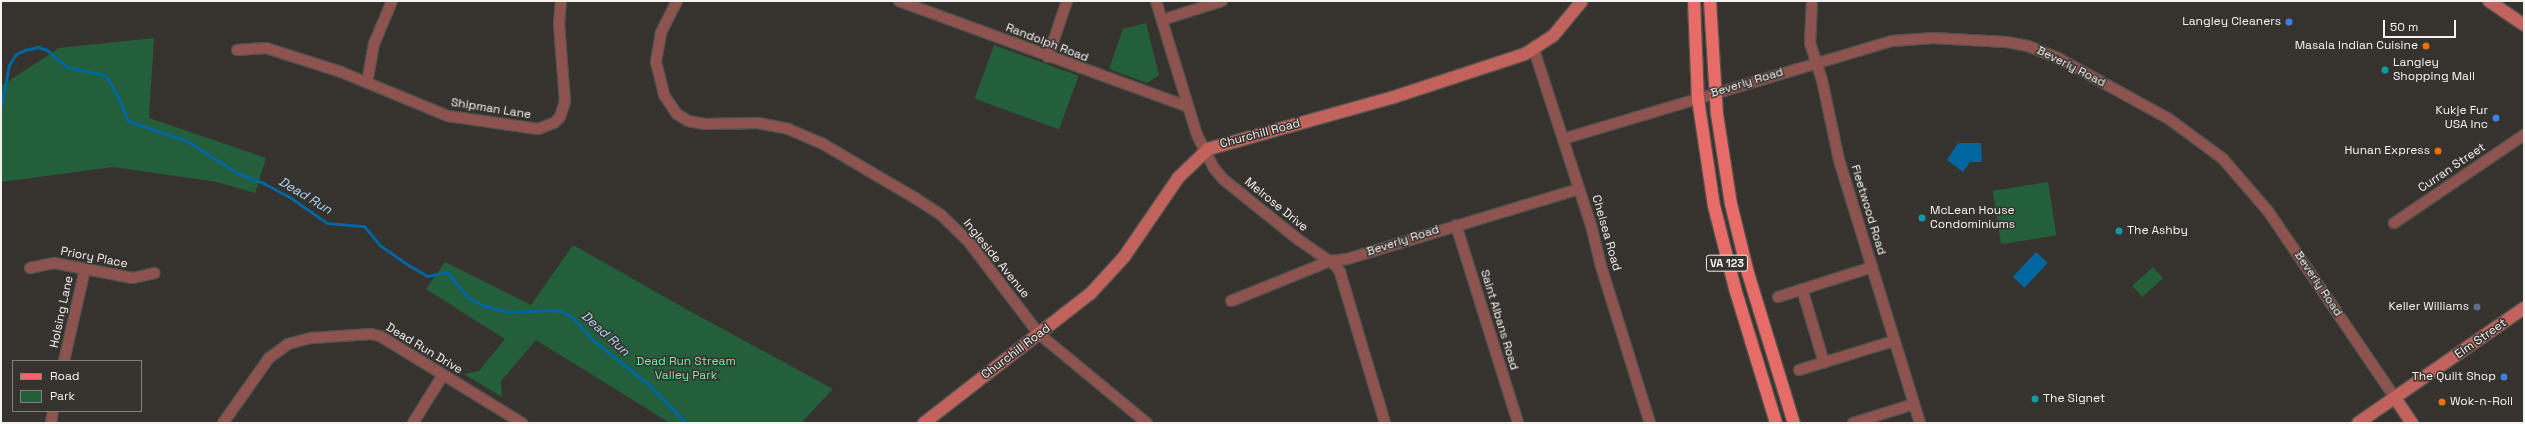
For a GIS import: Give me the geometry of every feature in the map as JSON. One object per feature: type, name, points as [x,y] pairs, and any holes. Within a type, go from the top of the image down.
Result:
[{"type":"main road","name":"VA 123","points":[[1694,1],[1698,99],[1708,172],[1719,230],[1776,423]]},
{"type":"main road","name":"VA 123","points":[[1710,1],[1715,92],[1724,169],[1738,237],[1794,423]]},
{"type":"street","points":[[367,83],[374,44],[392,1]]},
{"type":"street","name":"Shipman Lane","points":[[237,50],[266,48],[367,83],[448,116],[513,127],[538,129],[547,127],[560,117],[565,102],[559,24],[561,1]]},
{"type":"street","name":"Ingleside Avenue","points":[[678,1],[661,33],[656,62],[664,95],[677,114],[688,121],[710,125],[758,123],[788,129],[822,144],[915,198],[941,215],[968,241],[1039,334],[1147,423]]},
{"type":"street","name":"Randolph Road","points":[[899,1],[913,4],[1048,57],[1188,107]]},
{"type":"street","points":[[1048,57],[1067,1]]},
{"type":"street","name":"Melrose Drive","points":[[1156,1],[1188,107],[1204,152],[1223,179],[1299,240],[1330,261],[1340,272],[1385,423]]},
{"type":"street","points":[[1162,20],[1222,1]]},
{"type":"street","name":"Churchill Road","points":[[924,423],[1091,293],[1109,275],[1178,178],[1204,152],[1218,145],[1452,80],[1534,50],[1559,30],[1582,1]]},
{"type":"street","name":"Fleetwood Road","points":[[1812,1],[1810,43],[1816,62],[1843,178],[1920,423]]},
{"type":"street","points":[[2489,1],[2524,25]]},
{"type":"street","name":"Beverly Road","points":[[1564,139],[1816,62],[1902,39],[1933,38],[2013,43],[2058,58],[2169,119],[2212,150],[2255,193],[2412,423]]},
{"type":"street","name":"Chelsea Road","points":[[1534,50],[1564,139],[1650,423]]},
{"type":"street","name":"Curran Street","points":[[2394,223],[2524,135]]},
{"type":"street","name":"Beverly Road","points":[[1231,301],[1330,261],[1347,259],[1579,189]]},
{"type":"street","name":"Saint Albans Road","points":[[1456,225],[1518,423]]},
{"type":"street","name":"Priory Place","points":[[30,268],[54,263],[133,278],[154,273]]},
{"type":"street","points":[[1778,297],[1872,267]]},
{"type":"street","name":"Holsing Lane","points":[[64,360],[85,269]]},
{"type":"street","points":[[1802,289],[1824,363]]},
{"type":"street","name":"Elm Street","points":[[2358,423],[2524,308]]},
{"type":"street","name":"Dead Run Drive","points":[[223,423],[268,358],[277,350],[299,340],[371,334],[380,336],[522,423]]},
{"type":"street","points":[[1799,370],[1894,341]]},
{"type":"street","points":[[413,423],[443,375]]},
{"type":"street","points":[[1854,423],[1914,404]]},
{"type":"street","points":[[51,423],[53,412]]},
{"type":"green space","points":[[1146,23],[1159,75],[1147,83],[1109,69],[1123,29]]},
{"type":"green space","points":[[154,38],[149,118],[266,158],[255,193],[217,182],[113,167],[1,182],[1,86],[59,48]]},
{"type":"green space","points":[[994,45],[1079,76],[1059,129],[975,99]]},
{"type":"green space","points":[[2048,182],[2056,235],[2001,244],[1993,191]]},
{"type":"green space","name":"Dead Run Stream Valley Park","points":[[573,245],[686,309],[833,389],[801,423],[670,423],[536,340],[501,381],[502,397],[464,374],[479,371],[505,339],[426,289],[445,262],[531,305]]},
{"type":"green space","points":[[2153,267],[2163,278],[2142,297],[2132,286]]},
{"type":"water","points":[[1958,143],[1981,143],[1982,162],[1970,162],[1963,172],[1947,160]]},
{"type":"water","points":[[2036,252],[2048,263],[2025,288],[2013,277]]},
{"type":"waterway","name":"Dead Run","points":[[1,106],[9,65],[16,54],[25,50],[38,47],[47,50],[67,67],[105,75],[118,97],[128,121],[187,141],[237,173],[265,184],[288,196],[327,223],[364,226],[381,246],[427,276],[447,272],[467,297],[482,305],[509,312],[553,310],[564,312],[573,318],[594,341],[648,384],[686,423]]},
{"type":"place","name":"Langley Cleaners","points":[[2289,22]]},
{"type":"place","name":"Masala Indian Cuisine","points":[[2426,46]]},
{"type":"place","name":"Langley Shopping Mall","points":[[2385,70]]},
{"type":"place","name":"Kukje Fur USA Inc","points":[[2496,118]]},
{"type":"place","name":"Hunan Express","points":[[2438,151]]},
{"type":"place","name":"McLean House Condominiums","points":[[1922,218]]},
{"type":"place","name":"The Ashby","points":[[2119,231]]},
{"type":"place","name":"Keller Williams","points":[[2477,307]]},
{"type":"place","name":"The Quilt Shop","points":[[2504,377]]},
{"type":"place","name":"The Signet","points":[[2035,399]]},
{"type":"place","name":"Wok-n-Roll","points":[[2442,402]]}]
